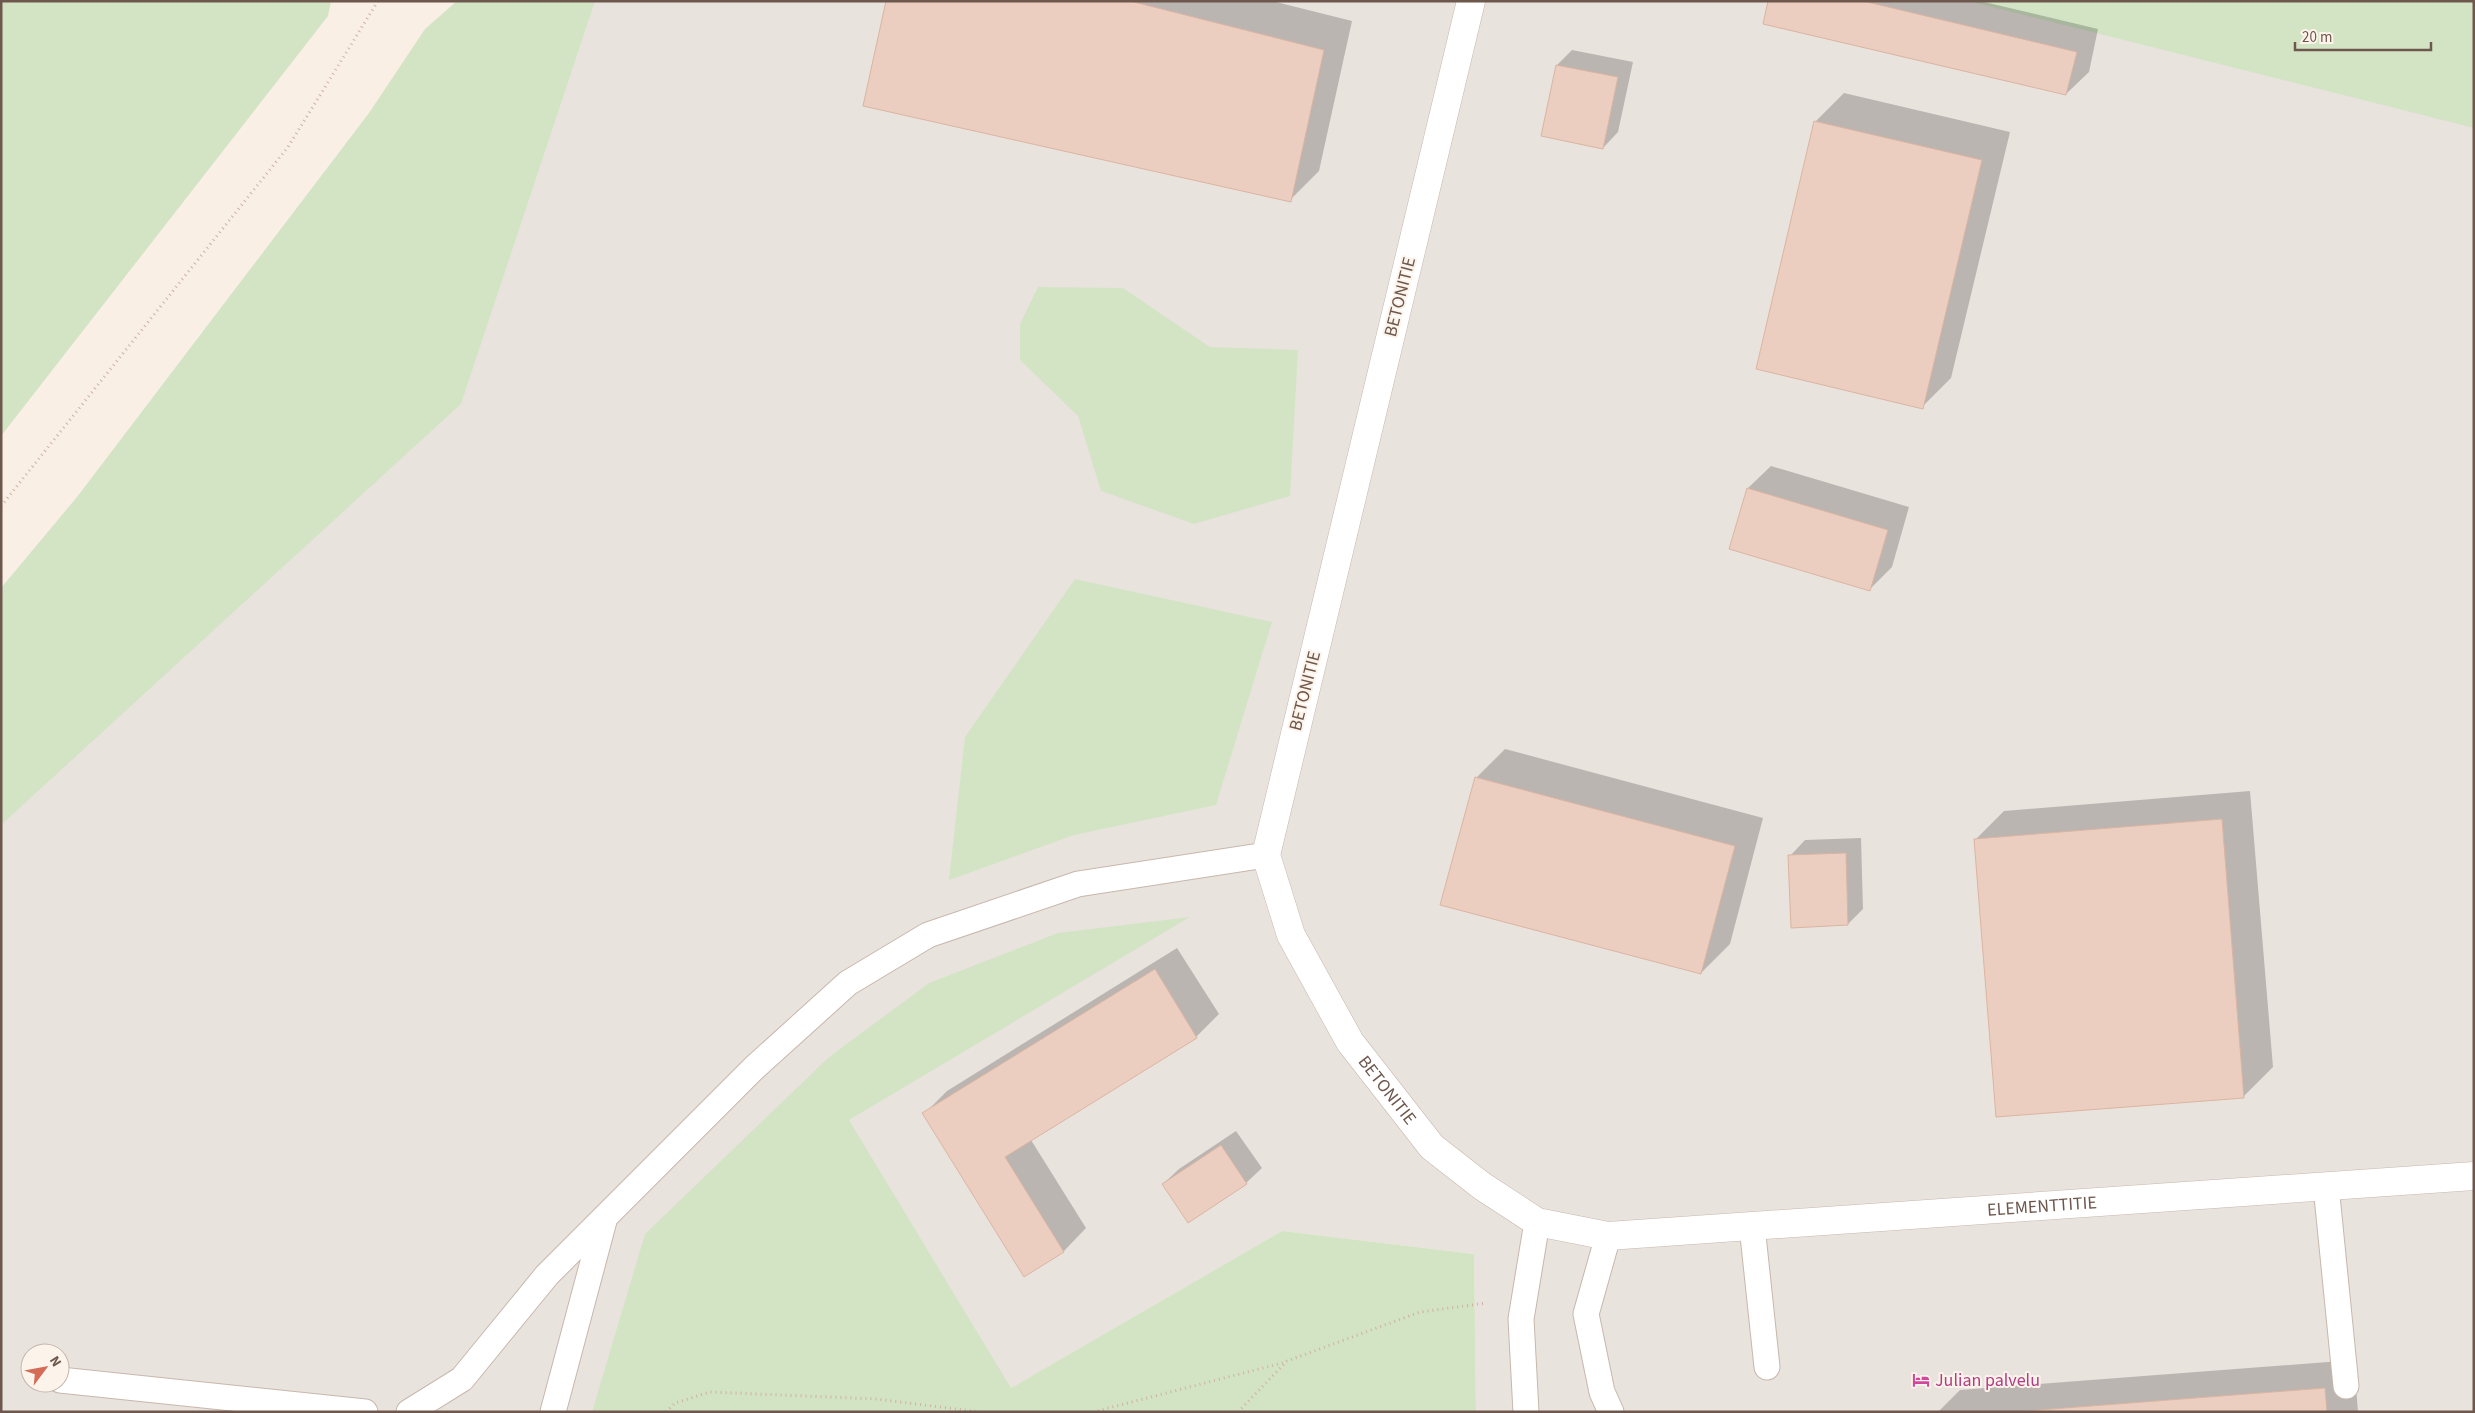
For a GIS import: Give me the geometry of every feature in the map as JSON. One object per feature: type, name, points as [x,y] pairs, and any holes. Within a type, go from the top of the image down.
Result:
[{"type":"street","name":"BETONITIE","points":[[1471,1],[1266,855],[1291,935],[1350,1042],[1432,1147],[1482,1186],[1537,1222],[1608,1236]]},
{"type":"street","name":"ELEMENTTITIE","points":[[1608,1236],[2474,1176]]},
{"type":"lane","points":[[409,1412],[462,1379],[547,1274],[754,1068],[848,983],[928,935],[1078,884],[1266,855]]},
{"type":"lane","points":[[2326,1186],[2346,1386]]},
{"type":"lane","points":[[553,1412],[605,1217]]},
{"type":"lane","points":[[1526,1412],[1521,1319],[1526,1298],[1537,1222]]},
{"type":"lane","points":[[1752,1226],[1767,1367]]},
{"type":"lane","points":[[1608,1236],[1586,1314],[1602,1392],[1611,1412]]},
{"type":"lane","points":[[70,1381],[254,1398],[365,1412]]},
{"type":"path","points":[[1,506],[288,148],[378,1]]},
{"type":"path","points":[[1093,1412],[1287,1362],[1420,1312],[1526,1298]]},
{"type":"path","points":[[1238,1412],[1287,1362]]},
{"type":"path","points":[[666,1412],[675,1403],[710,1392],[876,1399],[980,1412]]},
{"type":"shaded area","points":[[555,1],[2474,1],[2474,1412],[1476,1412],[1474,1254],[1282,1231],[1011,1388],[623,1412],[1,1412],[1,800]]},
{"type":"green space","points":[[1,1],[331,1],[328,16],[1,436]]},
{"type":"green space","points":[[457,1],[595,1],[461,404],[1,825],[1,588],[77,497],[369,113],[425,29]]},
{"type":"green space","points":[[1968,1],[2474,1],[2474,128]]},
{"type":"green space","points":[[1038,287],[1123,288],[1210,347],[1298,350],[1290,496],[1194,524],[1101,491],[1078,416],[1020,360],[1020,324]]},
{"type":"green space","points":[[1075,579],[1272,622],[1216,805],[1074,835],[949,880],[965,737]]},
{"type":"green space","points":[[1190,917],[849,1120],[1011,1388],[1282,1231],[1474,1254],[1476,1412],[592,1412],[645,1234],[829,1057],[929,983],[1058,933]]},
{"type":"building","points":[[886,1],[1130,1],[1324,50],[1291,202],[863,106]]},
{"type":"building","points":[[1768,1],[1863,1],[2077,52],[2066,95],[1763,24]]},
{"type":"building","points":[[1556,65],[1618,77],[1603,149],[1541,136]]},
{"type":"building","points":[[1814,121],[1982,160],[1923,409],[1756,369]]},
{"type":"building","points":[[1747,488],[1888,530],[1870,591],[1729,549]]},
{"type":"building","points":[[1475,777],[1735,846],[1701,974],[1440,905]]},
{"type":"building","points":[[2222,819],[2244,1098],[1996,1117],[1974,839]]},
{"type":"building","points":[[1846,853],[1848,925],[1791,928],[1788,855]]},
{"type":"building","points":[[1155,969],[1197,1038],[1005,1157],[1064,1252],[1024,1277],[922,1113]]},
{"type":"building","points":[[1221,1145],[1247,1184],[1188,1223],[1162,1184]]},
{"type":"building","points":[[2325,1388],[2327,1412],[2013,1412]]},
{"type":"place","name":"Julian palvelu","points":[[1921,1380]]}]
